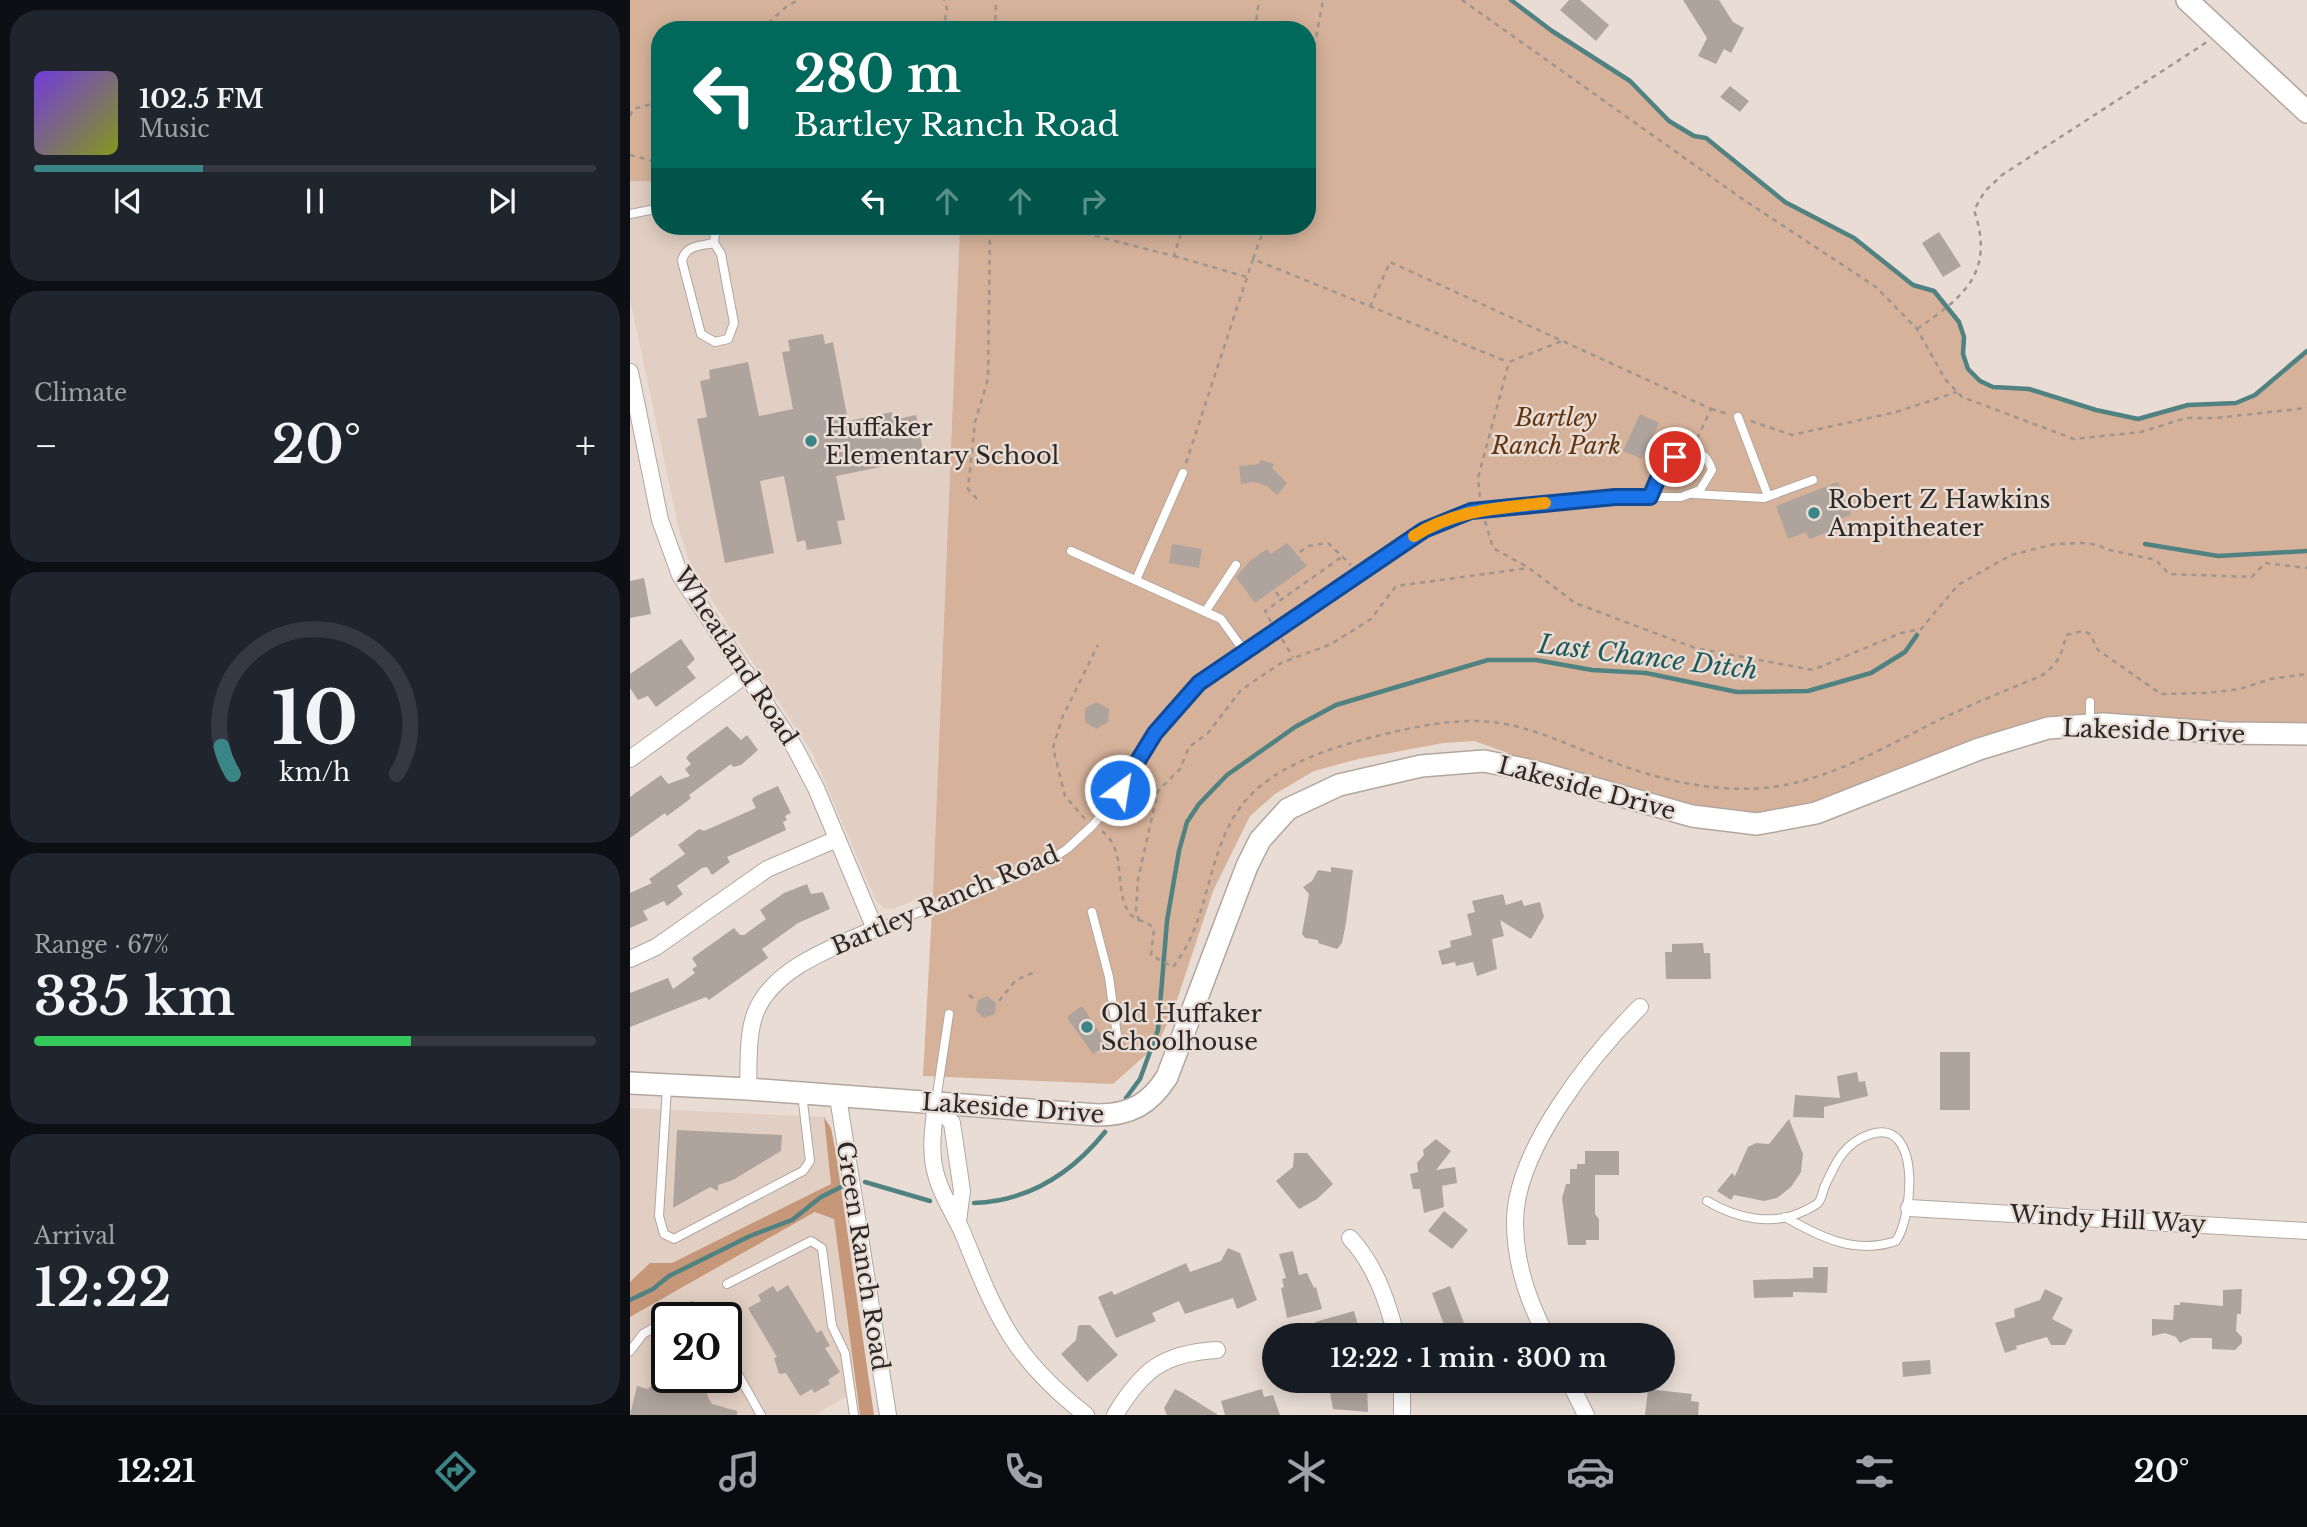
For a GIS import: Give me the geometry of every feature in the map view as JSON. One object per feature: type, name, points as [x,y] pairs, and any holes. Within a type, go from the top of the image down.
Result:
[{"type":"street","points":[[2187,0],[2307,112]]},
{"type":"street","name":"Wheatland Road","points":[[630,372],[660,520],[680,575],[795,748],[875,929]]},
{"type":"street","points":[[630,458],[647,455]]},
{"type":"street","points":[[630,759],[747,674]]},
{"type":"street","name":"Lakeside Drive","points":[[630,1083],[1098,1115],[1126,1113],[1144,1104],[1167,1077],[1247,866],[1260,840],[1288,809],[1324,790],[1421,766],[1485,761],[1533,771],[1712,821],[1772,823],[1837,806],[2018,736],[2057,726],[2090,724],[2227,733],[2307,734]]},
{"type":"street","points":[[630,959],[656,947],[767,869],[837,838]]},
{"type":"street","name":"Bartley Ranch Road","points":[[748,1089],[751,1031],[762,1000],[772,986],[801,965],[875,929]]},
{"type":"street","points":[[1541,1323],[1522,1276],[1517,1247],[1515,1220],[1520,1191],[1539,1141],[1572,1086],[1601,1046],[1640,1007]]},
{"type":"street","name":"Green Ranch Road","points":[[838,1097],[888,1415]]},
{"type":"street","points":[[936,1104],[953,1123],[962,1191],[958,1221]]},
{"type":"street","points":[[936,1104],[932,1137],[936,1177],[958,1221],[985,1291],[1007,1331],[1038,1374],[1086,1415]]},
{"type":"street","name":"Windy Hill Way","points":[[1909,1208],[2307,1231]]},
{"type":"street","points":[[1350,1238],[1367,1257],[1393,1323]]},
{"type":"street","points":[[1115,1415],[1134,1385],[1159,1362],[1199,1351],[1217,1350]]},
{"type":"street","points":[[1402,1393],[1402,1415]]},
{"type":"street","points":[[1575,1393],[1586,1415]]},
{"type":"lane","points":[[630,214],[651,210]]},
{"type":"lane","points":[[714,243],[691,248],[683,255],[682,261],[701,334],[715,342],[728,339],[734,323],[721,254],[714,243],[715,235]]},
{"type":"lane","points":[[1738,417],[1768,496],[1813,480]]},
{"type":"lane","points":[[1650,497],[1666,465],[1690,449],[1705,455],[1712,470],[1700,490],[1691,494]]},
{"type":"lane","points":[[1136,580],[1183,473]]},
{"type":"lane","name":"Bartley Ranch Road","points":[[875,929],[961,898],[1051,860],[1092,826],[1112,803],[1155,733],[1199,683],[1357,573],[1436,524],[1482,510],[1615,497],[1691,494],[1768,496]]},
{"type":"lane","points":[[1071,551],[1221,619],[1244,651]]},
{"type":"lane","points":[[1205,612],[1236,565]]},
{"type":"lane","points":[[2090,702],[2090,724]]},
{"type":"lane","points":[[1093,912],[1109,977],[1118,1043]]},
{"type":"lane","points":[[936,1104],[949,1014]]},
{"type":"lane","points":[[667,1085],[659,1216],[664,1234],[674,1239],[803,1171],[810,1161],[802,1094]]},
{"type":"lane","points":[[1707,1202],[1721,1210],[1752,1219],[1785,1217],[1818,1204],[1843,1149],[1870,1134],[1888,1131],[1899,1137],[1905,1146],[1909,1208],[1904,1230],[1896,1241],[1868,1246],[1834,1242],[1785,1217]]},
{"type":"lane","points":[[727,1284],[811,1241],[822,1248],[832,1326],[845,1353],[854,1415]]},
{"type":"lane","points":[[630,1351],[643,1334],[651,1329]]},
{"type":"lane","points":[[742,1381],[761,1415]]},
{"type":"path","points":[[771,21],[787,6],[799,0]]},
{"type":"path","points":[[944,0],[947,9],[945,21]]},
{"type":"path","points":[[995,21],[996,0]]},
{"type":"path","points":[[1256,21],[1259,0]]},
{"type":"path","points":[[1316,38],[1323,0]]},
{"type":"path","points":[[1462,0],[1741,198],[1876,287],[1917,329],[1945,380],[1962,397],[2074,439],[2141,432],[2186,418],[2215,418],[2307,408]]},
{"type":"path","points":[[1917,329],[1940,314],[1968,288],[1981,264],[1982,234],[1974,210],[1985,191],[2002,175],[2221,33]]},
{"type":"path","points":[[630,116],[631,109],[651,104]]},
{"type":"path","points":[[630,155],[651,161]]},
{"type":"path","points":[[977,499],[968,489],[975,422],[988,379],[990,235]]},
{"type":"path","points":[[1091,235],[1247,277]]},
{"type":"path","points":[[1174,256],[1180,235]]},
{"type":"path","points":[[1183,473],[1262,235]]},
{"type":"path","points":[[1253,259],[1509,362],[1562,341]]},
{"type":"path","points":[[1370,307],[1390,262],[1711,408],[1792,435],[1896,412],[1957,392]]},
{"type":"path","points":[[1509,362],[1478,478],[1482,510],[1493,548],[1529,568],[1575,603],[1695,648],[1813,670],[1901,633],[1921,629],[1958,585],[2011,555],[2055,544],[2099,545],[2105,549],[2156,559],[2169,574],[2252,577],[2265,563],[2307,568]]},
{"type":"path","points":[[1690,449],[1711,408]]},
{"type":"path","points":[[1300,552],[1308,546],[1328,543],[1357,573]]},
{"type":"path","points":[[1293,657],[1265,611],[1343,556]]},
{"type":"path","points":[[1139,921],[1136,910],[1138,879],[1158,791],[1180,769],[1189,747],[1208,733],[1241,690],[1293,657],[1331,644],[1371,619],[1396,586],[1496,575],[1504,570],[1522,571],[1529,568]]},
{"type":"path","points":[[1276,592],[1281,599]]},
{"type":"path","points":[[1098,645],[1062,718],[1053,748],[1065,796],[1076,812],[1104,833],[1116,852],[1121,865],[1118,888],[1128,912],[1139,921],[1151,924],[1154,929],[1151,955],[1173,967],[1189,943],[1215,858],[1246,800],[1284,771],[1345,744],[1438,723],[1494,722],[1517,727],[1639,771],[1696,784],[1765,788],[1810,777],[1874,755],[1926,727],[2041,676],[2057,664],[2062,656],[2066,635],[2073,632],[2083,631],[2090,634],[2098,650],[2161,694],[2240,689],[2270,679],[2307,674]]},
{"type":"path","points":[[999,1001],[1016,980],[1037,971]]},
{"type":"path","points":[[969,995],[975,1000]]},
{"type":"shaded area","points":[[630,181],[651,182],[651,235],[960,235],[933,892],[893,909],[884,908],[876,901],[813,754],[713,602],[688,558],[679,530],[630,299]]},
{"type":"shaded area","points":[[630,1108],[824,1117],[832,1184],[672,1263],[650,1263],[630,1282]]},
{"type":"shaded area","points":[[824,1117],[831,1128],[836,1154],[874,1415],[860,1415],[834,1219],[815,1212],[656,1302],[651,1302],[651,1305],[630,1317],[630,1282],[650,1263],[672,1263],[831,1184]]},
{"type":"shaded area","points":[[816,1212],[834,1219],[856,1391],[815,1415],[630,1415],[630,1317],[651,1305],[651,1393],[742,1393],[742,1302],[657,1302]]},
{"type":"green space","name":"Bartley Ranch Park","points":[[630,0],[1511,0],[1552,31],[1630,81],[1669,121],[1694,136],[1706,138],[1785,202],[1854,238],[1913,285],[1934,291],[1959,322],[1968,369],[1980,381],[1993,387],[2029,389],[2096,410],[2138,419],[2188,405],[2236,403],[2255,395],[2307,351],[2307,731],[2097,719],[1838,804],[1744,822],[1516,764],[1508,753],[1474,741],[1443,743],[1358,759],[1314,771],[1275,794],[1250,816],[1213,891],[1173,1012],[1157,1045],[1113,1084],[923,1076],[960,235],[1316,235],[1316,21],[651,21],[651,182],[630,181]]},
{"type":"building","points":[[1569,0],[1580,0],[1609,25],[1596,41],[1560,10]]},
{"type":"building","points":[[1683,0],[1719,0],[1733,22],[1744,28],[1731,53],[1724,49],[1716,64],[1698,56],[1707,38]]},
{"type":"building","points":[[1730,86],[1749,101],[1740,112],[1720,97]]},
{"type":"building","points":[[1939,232],[1961,266],[1943,277],[1922,243]]},
{"type":"building","name":"Huffaker Elementary School","points":[[823,334],[825,344],[833,342],[848,421],[892,412],[894,420],[916,415],[923,450],[913,452],[915,460],[836,476],[845,520],[837,521],[842,544],[807,550],[805,540],[797,542],[784,476],[760,481],[774,553],[725,563],[697,419],[707,417],[700,381],[710,379],[709,370],[748,362],[759,416],[793,409],[782,352],[790,351],[788,340]]},
{"type":"building","points":[[1640,414],[1659,423],[1642,459],[1623,451]]},
{"type":"building","points":[[1261,460],[1274,464],[1272,468],[1287,483],[1277,495],[1267,486],[1254,482],[1241,484],[1239,466],[1259,464]]},
{"type":"building","name":"Robert Z Hawkins Ampitheater","points":[[1838,482],[1851,515],[1833,521],[1836,529],[1809,539],[1806,532],[1788,539],[1776,506]]},
{"type":"building","points":[[1287,543],[1307,566],[1255,603],[1236,577],[1250,561],[1267,549],[1271,554]]},
{"type":"building","points":[[1172,544],[1202,549],[1199,568],[1169,563]]},
{"type":"building","points":[[644,578],[651,614],[630,618],[630,581]]},
{"type":"building","points":[[681,639],[695,659],[687,667],[696,678],[656,707],[648,696],[638,700],[630,688],[630,674]]},
{"type":"building","points":[[1097,702],[1109,709],[1108,722],[1096,729],[1085,722],[1085,708]]},
{"type":"building","points":[[727,726],[741,740],[747,735],[758,750],[741,765],[733,767],[731,764],[689,795],[691,798],[667,816],[665,813],[630,838],[630,797],[661,775],[668,784],[690,776],[685,769],[691,764],[686,758]]},
{"type":"building","points":[[778,786],[791,813],[785,816],[787,820],[783,822],[786,830],[727,857],[730,862],[712,875],[707,867],[702,868],[677,886],[683,894],[667,906],[664,901],[643,911],[648,920],[630,928],[630,893],[652,883],[649,879],[685,854],[678,845],[699,829],[704,831],[756,808],[752,800],[754,797]]},
{"type":"building","points":[[1331,867],[1353,870],[1342,943],[1337,949],[1318,943],[1318,940],[1305,938],[1302,934],[1309,894],[1303,887],[1312,881],[1318,870],[1331,872]]},
{"type":"building","points":[[807,884],[811,894],[823,892],[830,909],[798,923],[762,949],[768,958],[709,1000],[706,997],[630,1027],[630,993],[668,978],[673,989],[695,973],[692,969],[697,966],[692,958],[734,928],[740,935],[744,935],[766,919],[760,910],[784,893]]},
{"type":"building","points":[[1503,894],[1506,905],[1522,900],[1524,906],[1540,902],[1544,917],[1531,939],[1500,920],[1504,936],[1492,939],[1497,969],[1477,976],[1473,962],[1456,966],[1455,962],[1442,965],[1438,951],[1451,947],[1450,941],[1472,935],[1467,914],[1475,912],[1472,901]]},
{"type":"building","points":[[1703,943],[1704,953],[1710,953],[1711,979],[1666,979],[1665,952],[1672,952],[1672,944]]},
{"type":"building","points":[[987,996],[996,1003],[995,1014],[984,1018],[976,1011],[978,1000]]},
{"type":"building","points":[[1082,1006],[1108,1044],[1093,1054],[1068,1019],[1068,1016]]},
{"type":"building","points":[[1940,1052],[1970,1052],[1970,1110],[1940,1110]]},
{"type":"building","points":[[1857,1072],[1859,1082],[1865,1081],[1868,1096],[1824,1107],[1824,1118],[1793,1117],[1795,1095],[1840,1098],[1837,1076]]},
{"type":"building","points":[[1789,1119],[1803,1154],[1801,1172],[1791,1187],[1777,1198],[1764,1201],[1734,1195],[1731,1200],[1717,1191],[1732,1173],[1735,1176],[1748,1147],[1756,1143],[1769,1144]]},
{"type":"building","points":[[677,1130],[782,1135],[781,1151],[733,1180],[718,1185],[718,1191],[710,1187],[673,1208]]},
{"type":"building","points":[[1436,1139],[1451,1151],[1436,1170],[1455,1167],[1457,1183],[1442,1186],[1444,1207],[1424,1213],[1420,1189],[1413,1189],[1410,1174],[1418,1172],[1417,1163],[1424,1155],[1423,1150]]},
{"type":"building","points":[[1585,1151],[1619,1151],[1619,1175],[1595,1175],[1595,1214],[1599,1219],[1599,1240],[1586,1240],[1586,1245],[1568,1245],[1562,1198],[1566,1184],[1570,1184],[1570,1169],[1577,1169],[1577,1164],[1585,1164]]},
{"type":"building","points":[[1294,1153],[1307,1153],[1333,1184],[1317,1199],[1299,1209],[1276,1181],[1293,1167]]},
{"type":"building","points":[[1444,1211],[1468,1230],[1452,1249],[1428,1231]]},
{"type":"building","points":[[1228,1248],[1240,1253],[1257,1300],[1237,1309],[1233,1298],[1185,1314],[1179,1301],[1152,1313],[1156,1321],[1116,1338],[1098,1297],[1112,1291],[1114,1295],[1186,1263],[1190,1272],[1221,1261]]},
{"type":"building","points":[[1293,1251],[1299,1275],[1307,1273],[1314,1288],[1316,1287],[1322,1309],[1287,1318],[1281,1288],[1284,1287],[1282,1279],[1286,1278],[1279,1254]]},
{"type":"building","points":[[1813,1267],[1828,1267],[1827,1293],[1793,1292],[1793,1297],[1754,1298],[1753,1280],[1813,1278]]},
{"type":"building","points":[[788,1285],[817,1333],[821,1330],[830,1346],[825,1348],[840,1372],[828,1380],[830,1384],[814,1393],[812,1389],[800,1396],[786,1373],[779,1374],[774,1358],[777,1357],[748,1308],[761,1301],[758,1295],[773,1286],[777,1292]]},
{"type":"building","points":[[1450,1286],[1464,1323],[1443,1323],[1432,1293]]},
{"type":"building","points":[[2045,1289],[2063,1298],[2052,1319],[2073,1330],[2065,1345],[2051,1345],[2047,1337],[2016,1346],[2017,1349],[2005,1353],[1995,1323],[2015,1317],[2014,1309],[2040,1300]]},
{"type":"building","points":[[2242,1289],[2241,1314],[2237,1314],[2236,1331],[2242,1337],[2242,1343],[2235,1350],[2212,1349],[2212,1338],[2191,1338],[2180,1343],[2176,1337],[2165,1333],[2152,1336],[2152,1319],[2173,1320],[2174,1305],[2180,1305],[2180,1302],[2223,1306],[2223,1290]]},
{"type":"building","points":[[1354,1311],[1357,1323],[1315,1323]]},
{"type":"building","points":[[1090,1325],[1118,1355],[1087,1382],[1061,1354],[1076,1340],[1078,1326]]},
{"type":"building","points":[[1930,1360],[1931,1374],[1903,1377],[1902,1362]]},
{"type":"building","points":[[637,1386],[648,1389],[651,1386],[651,1393],[707,1393],[712,1404],[737,1411],[737,1415],[630,1415]]},
{"type":"building","points":[[1175,1389],[1218,1415],[1167,1415],[1164,1408]]},
{"type":"building","points":[[1262,1389],[1264,1397],[1273,1395],[1280,1415],[1225,1415],[1221,1401]]},
{"type":"building","points":[[1330,1393],[1367,1393],[1368,1412],[1333,1409]]},
{"type":"building","points":[[1648,1393],[1692,1394],[1691,1401],[1699,1402],[1698,1415],[1645,1415]]},
{"type":"waterway","points":[[1511,0],[1552,31],[1630,81],[1669,121],[1694,136],[1706,138],[1785,202],[1854,238],[1913,285],[1934,291],[1959,322],[1968,369],[1980,381],[1993,387],[2029,389],[2096,410],[2138,419],[2188,405],[2236,403],[2255,395],[2307,351]]},
{"type":"waterway","name":"Last Chance Ditch","points":[[2145,544],[2218,556],[2307,551]]},
{"type":"waterway","name":"Last Chance Ditch","points":[[1126,1098],[1140,1079],[1158,1030],[1167,921],[1187,822],[1199,804],[1227,775],[1295,727],[1336,705],[1488,660],[1536,660],[1592,670],[1646,673],[1737,692],[1808,691],[1871,673],[1905,652],[1917,635]]},
{"type":"waterway","name":"Last Chance Ditch","points":[[974,1203],[994,1201],[1031,1191],[1078,1161],[1105,1132]]},
{"type":"waterway","name":"Last Chance Ditch","points":[[865,1182],[930,1201]]},
{"type":"waterway","name":"Last Chance Ditch","points":[[630,1300],[653,1289],[669,1276],[750,1236],[792,1220],[821,1197],[841,1187]]},
{"type":"slow traffic","points":[[1414,536],[1447,518],[1471,511],[1545,503]]},
{"type":"place","name":"Huffaker Elementary School","points":[[811,441]]},
{"type":"place","name":"Robert Z Hawkins Ampitheater","points":[[1814,513]]},
{"type":"place","name":"Old Huffaker Schoolhouse","points":[[1087,1027]]},
{"type":"route","points":[[1120,790],[1155,733],[1199,683],[1424,530],[1447,518],[1471,511],[1615,497],[1650,497],[1659,476],[1675,457]]}]
